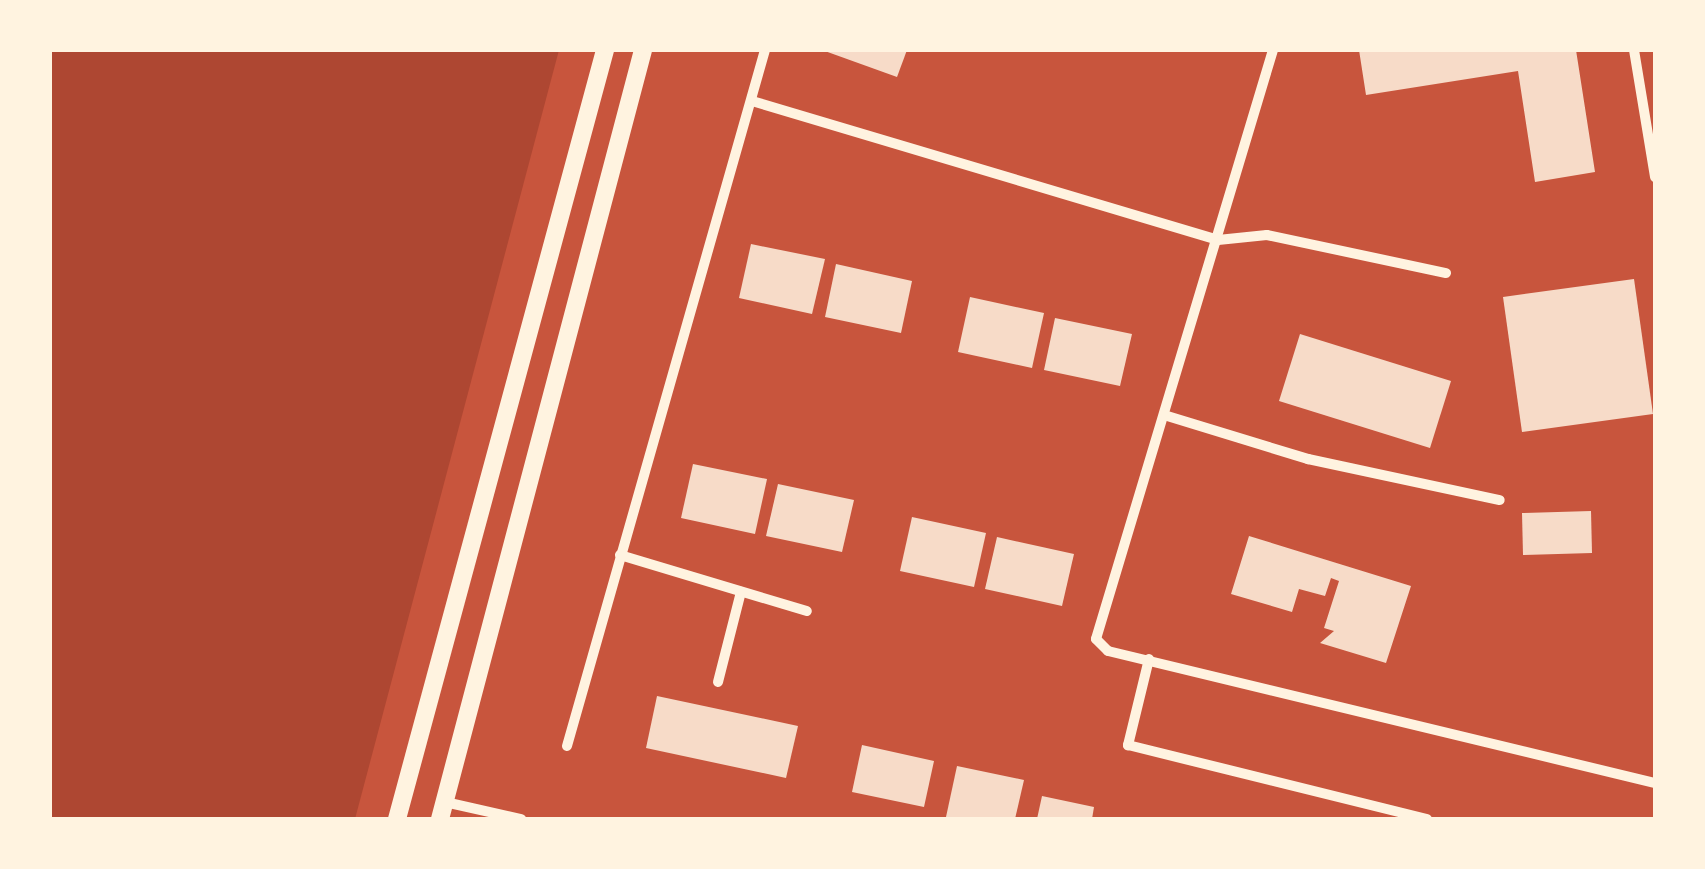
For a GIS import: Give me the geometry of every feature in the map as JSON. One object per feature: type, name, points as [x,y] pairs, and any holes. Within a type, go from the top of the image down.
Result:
[{"type":"main road","points":[[398,819],[605,50]]},
{"type":"main road","points":[[442,810],[644,50]]},
{"type":"street","points":[[567,746],[765,50]]},
{"type":"street","points":[[1273,50],[1095,633],[1108,651],[1655,783]]},
{"type":"street","points":[[1634,50],[1655,178]]},
{"type":"street","points":[[752,102],[1218,240],[1267,235],[1446,273]]},
{"type":"street","points":[[1164,415],[1308,459],[1500,500]]},
{"type":"street","points":[[620,556],[807,611]]},
{"type":"street","points":[[718,682],[741,592]]},
{"type":"street","points":[[1149,659],[1128,745],[1427,819]]},
{"type":"street","points":[[442,810],[521,819]]},
{"type":"shaded area","points":[[50,50],[559,50],[355,819],[50,819]]},
{"type":"building","points":[[822,50],[907,50],[897,77]]},
{"type":"building","points":[[1359,50],[1576,50],[1595,172],[1535,182],[1518,71],[1366,95]]},
{"type":"building","points":[[751,244],[825,259],[812,314],[739,298]]},
{"type":"building","points":[[836,264],[912,281],[901,333],[825,317]]},
{"type":"building","points":[[1634,279],[1653,414],[1522,432],[1503,297]]},
{"type":"building","points":[[970,297],[1044,313],[1032,368],[958,352]]},
{"type":"building","points":[[1055,318],[1132,334],[1120,386],[1044,370]]},
{"type":"building","points":[[1300,334],[1451,381],[1430,448],[1279,401]]},
{"type":"building","points":[[693,464],[767,479],[755,534],[681,518]]},
{"type":"building","points":[[778,484],[854,500],[842,552],[766,536]]},
{"type":"building","points":[[1591,511],[1592,553],[1523,555],[1522,513]]},
{"type":"building","points":[[912,517],[986,533],[974,587],[900,571]]},
{"type":"building","points":[[1249,536],[1411,586],[1386,663],[1320,643],[1334,631],[1324,628],[1339,581],[1331,578],[1325,596],[1299,589],[1292,612],[1231,594]]},
{"type":"building","points":[[997,537],[1074,554],[1062,606],[985,589]]},
{"type":"building","points":[[657,696],[798,726],[786,778],[646,748]]},
{"type":"building","points":[[862,745],[934,761],[924,807],[852,792]]},
{"type":"building","points":[[957,766],[1024,780],[1015,819],[946,817]]},
{"type":"building","points":[[1042,796],[1094,807],[1092,819],[1037,819]]}]
